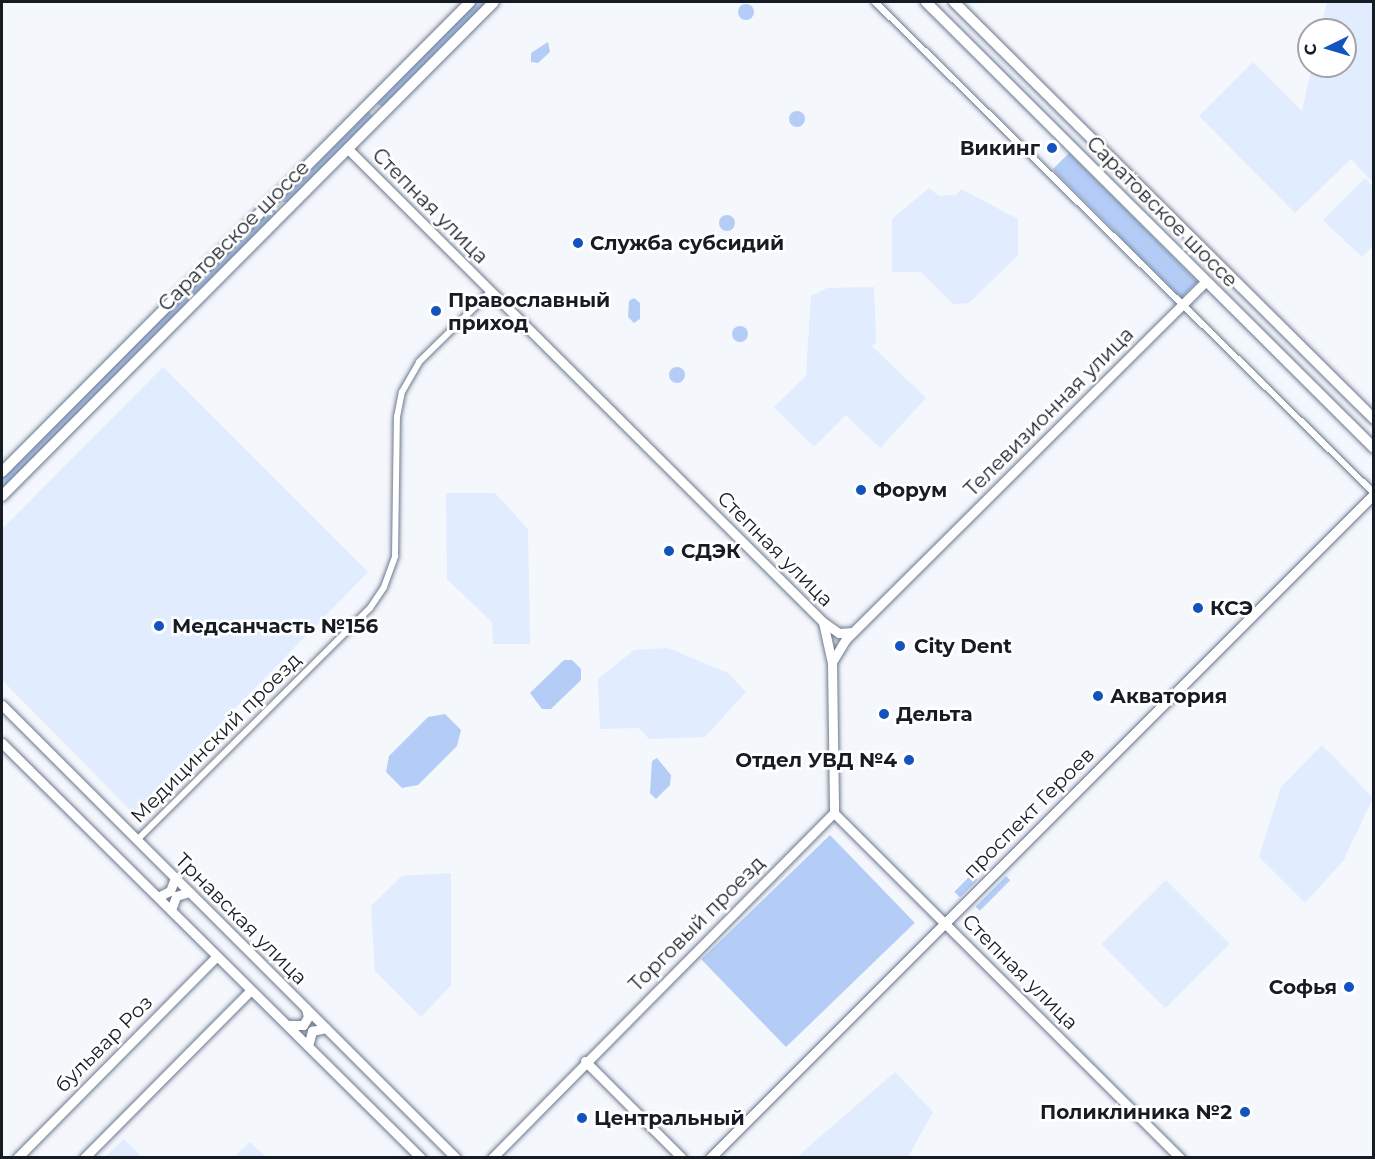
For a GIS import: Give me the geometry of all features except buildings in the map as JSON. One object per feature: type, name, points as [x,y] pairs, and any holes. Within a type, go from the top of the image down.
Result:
[{"type":"main road","name":"Саратовское шоссе","points":[[2,472],[470,2]]},
{"type":"main road","name":"Саратовское шоссе","points":[[2,496],[284,210],[494,2]]},
{"type":"main road","name":"Саратовское шоссе","points":[[926,2],[1374,448]]},
{"type":"main road","name":"Саратовское шоссе","points":[[954,2],[1374,419]]},
{"type":"main road","points":[[368,103],[380,115]]},
{"type":"main road","points":[[273,200],[284,210]]},
{"type":"main road","name":"Телевизионная улица","points":[[1206,281],[1220,266]]},
{"type":"main road","points":[[1332,406],[1346,392]]},
{"type":"street","points":[[875,2],[1374,494]]},
{"type":"street","name":"Степная улица","points":[[346,148],[823,622],[832,663],[834,813],[1179,1158]]},
{"type":"street","name":"Телевизионная улица","points":[[832,663],[840,646],[1206,281]]},
{"type":"street","name":"Медицинский проезд","points":[[136,840],[370,608],[384,587],[395,556],[397,417],[402,392],[418,362],[491,291]]},
{"type":"street","name":"проспект Героев","points":[[710,1158],[1374,494]]},
{"type":"street","points":[[823,622],[839,633],[855,632]]},
{"type":"street","name":"Трнавская улица","points":[[2,705],[456,1158]]},
{"type":"street","points":[[2,743],[421,1158]]},
{"type":"street","name":"Торговый проезд","points":[[492,1158],[585,1061],[834,813]]},
{"type":"street","points":[[158,897],[170,891],[175,878]]},
{"type":"street","points":[[171,910],[176,896],[189,892]]},
{"type":"street","name":"бульвар Роз","points":[[17,1158],[217,956]]},
{"type":"street","points":[[84,1158],[251,990]]},
{"type":"street","points":[[285,1024],[294,1028],[303,1025],[308,1017],[306,1008]]},
{"type":"street","points":[[308,1046],[312,1031],[326,1028]]},
{"type":"street","points":[[585,1061],[682,1158]]},
{"type":"shaded area","points":[[476,2],[488,2],[384,107],[378,105],[378,99]]},
{"type":"shaded area","points":[[1327,2],[1373,2],[1373,183],[1351,159],[1295,213],[1199,116],[1253,62],[1302,111],[1309,78],[1357,78],[1357,18],[1323,18]]},
{"type":"shaded area","points":[[746,4],[752,6],[754,12],[752,18],[746,20],[740,18],[738,12],[740,6]]},
{"type":"shaded area","points":[[548,42],[550,52],[538,63],[531,62],[531,53]]},
{"type":"shaded area","points":[[368,111],[373,116],[288,202],[283,202],[282,199]]},
{"type":"shaded area","points":[[797,111],[803,113],[805,119],[803,125],[797,127],[791,125],[789,119],[791,113]]},
{"type":"shaded area","points":[[1069,153],[1198,282],[1181,298],[1053,169]]},
{"type":"shaded area","points":[[1365,178],[1373,187],[1374,245],[1362,257],[1323,220]]},
{"type":"shaded area","points":[[929,188],[939,196],[956,195],[961,189],[1018,219],[1018,255],[969,303],[953,304],[921,272],[892,272],[892,219]]},
{"type":"shaded area","points":[[270,208],[276,208],[276,214],[2,490],[2,477]]},
{"type":"shaded area","points":[[727,215],[733,217],[735,223],[733,229],[727,231],[721,229],[719,223],[721,217]]},
{"type":"shaded area","points":[[874,287],[876,342],[872,346],[926,398],[880,448],[846,415],[814,447],[774,407],[806,376],[811,296],[827,288]]},
{"type":"shaded area","points":[[634,298],[640,303],[640,319],[634,323],[628,317],[629,301]]},
{"type":"shaded area","points":[[740,326],[746,328],[748,334],[746,340],[740,342],[734,340],[732,334],[734,328]]},
{"type":"shaded area","name":"Медсанчасть №156","points":[[163,367],[368,572],[133,813],[2,680],[2,529]]},
{"type":"shaded area","points":[[677,367],[683,369],[685,375],[683,381],[677,383],[671,381],[669,375],[671,369]]},
{"type":"shaded area","points":[[446,493],[495,493],[528,529],[530,644],[493,644],[492,622],[447,579]]},
{"type":"shaded area","points":[[668,648],[728,673],[746,692],[705,737],[649,739],[639,728],[600,729],[598,679],[634,650]]},
{"type":"shaded area","points":[[564,660],[572,660],[581,669],[581,680],[551,709],[542,709],[530,693]]},
{"type":"shaded area","points":[[445,714],[461,730],[457,746],[418,785],[402,788],[386,772],[389,756],[428,717]]},
{"type":"shaded area","points":[[1322,745],[1373,798],[1343,861],[1305,903],[1259,857],[1281,787]]},
{"type":"shaded area","points":[[657,758],[671,775],[670,785],[656,799],[650,793],[652,761]]},
{"type":"shaded area","points":[[830,835],[915,923],[786,1047],[701,959]]},
{"type":"shaded area","points":[[451,873],[451,985],[421,1017],[375,971],[371,906],[402,876]]},
{"type":"shaded area","points":[[972,874],[978,880],[960,897],[954,892]]},
{"type":"shaded area","points":[[1006,876],[1010,880],[980,911],[976,906]]},
{"type":"shaded area","points":[[1166,880],[1230,944],[1165,1008],[1102,944]]},
{"type":"shaded area","points":[[895,1072],[933,1112],[908,1157],[797,1157]]},
{"type":"shaded area","points":[[124,1139],[142,1157],[105,1157]]},
{"type":"shaded area","points":[[250,1142],[266,1157],[234,1157]]},
{"type":"place","name":"Викинг","points":[[1052,148]]},
{"type":"place","name":"Служба субсидий","points":[[578,243]]},
{"type":"place","name":"Православный приход","points":[[436,311]]},
{"type":"place","name":"Форум","points":[[861,490]]},
{"type":"place","name":"СДЭК","points":[[669,551]]},
{"type":"place","name":"КСЭ","points":[[1198,608]]},
{"type":"place","name":"Медсанчасть №156","points":[[159,626]]},
{"type":"place","name":"City Dent","points":[[900,646]]},
{"type":"place","name":"Акватория","points":[[1098,696]]},
{"type":"place","name":"Дельта","points":[[884,714]]},
{"type":"place","name":"Отдел УВД №4","points":[[909,760]]},
{"type":"place","name":"Софья","points":[[1349,987]]},
{"type":"place","name":"Поликлиника №2","points":[[1245,1112]]},
{"type":"place","name":"Центральный","points":[[582,1118]]}]
